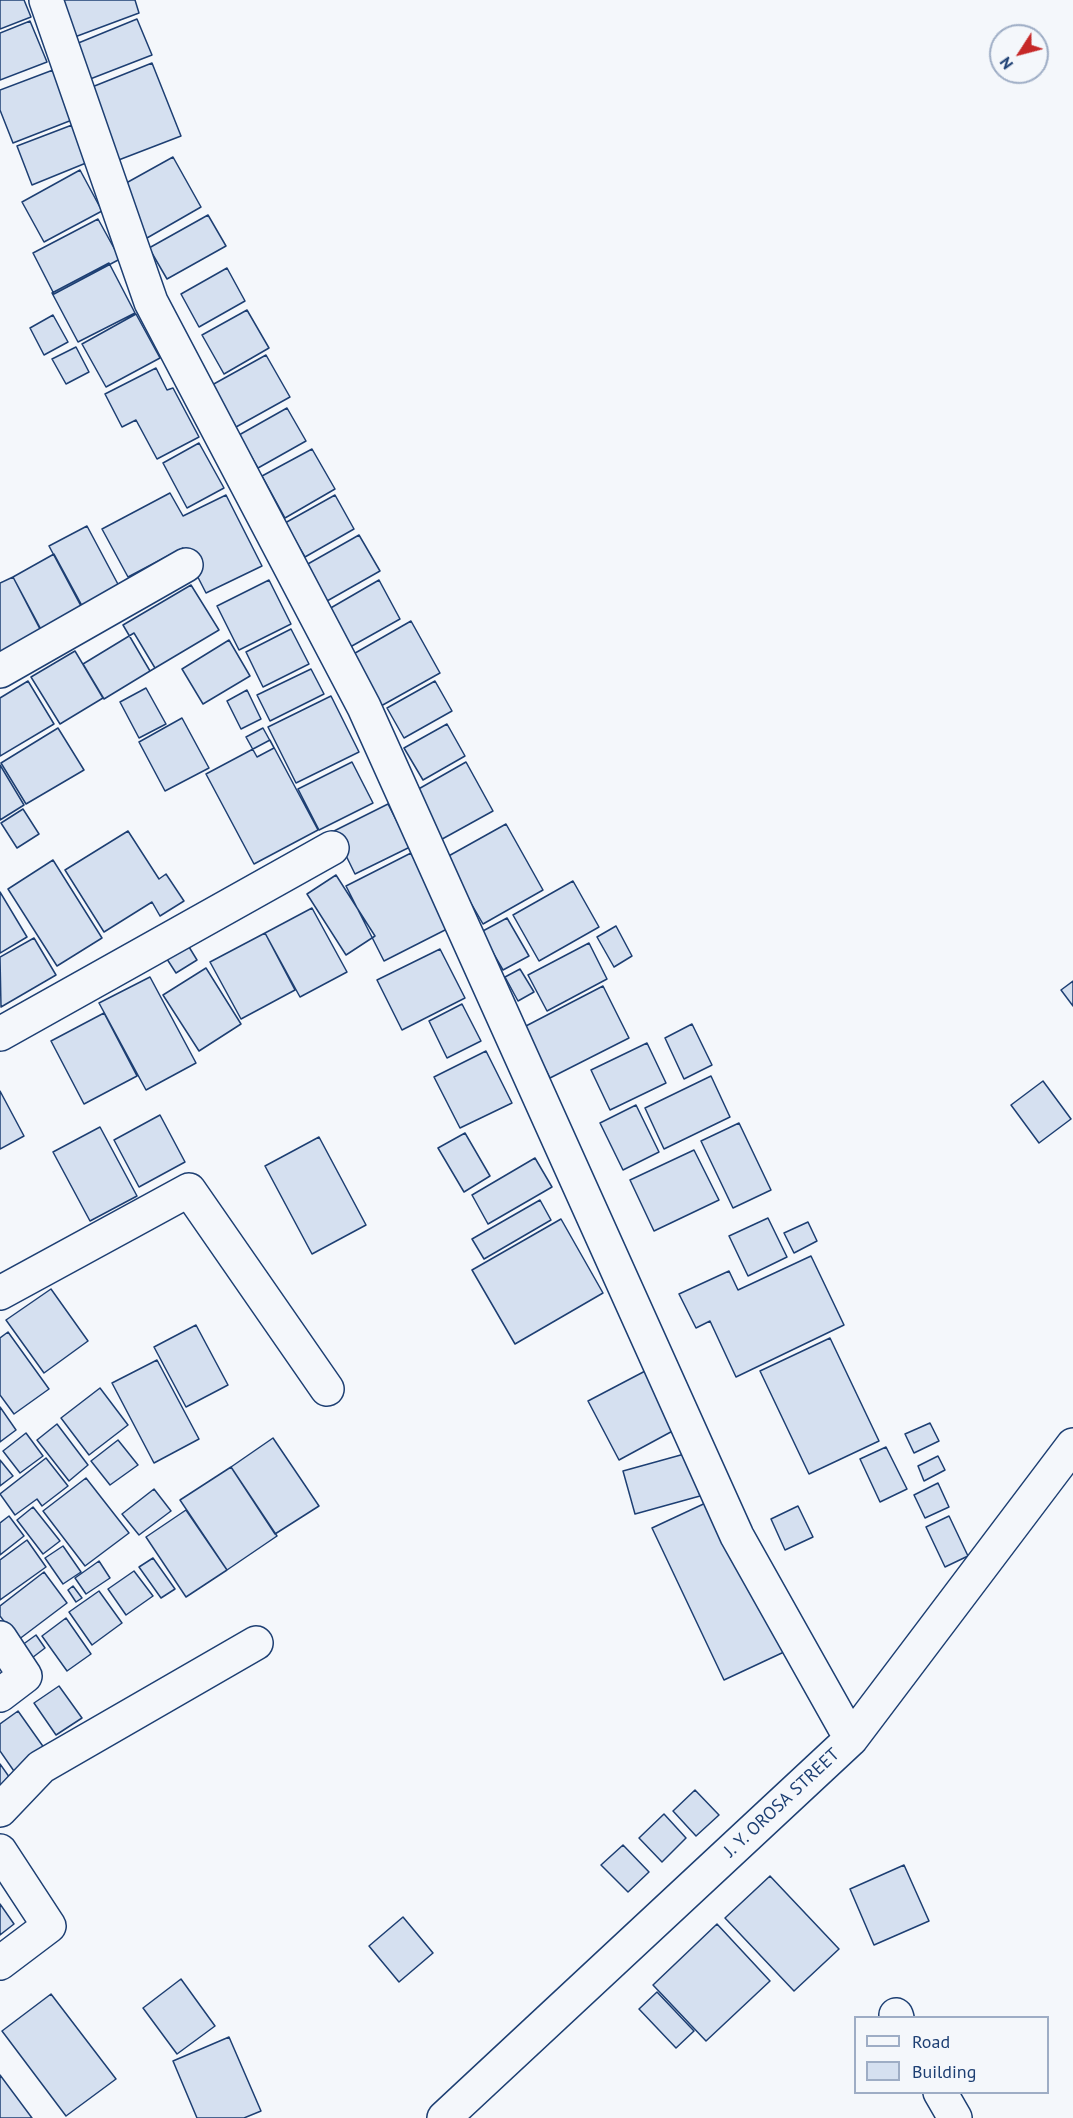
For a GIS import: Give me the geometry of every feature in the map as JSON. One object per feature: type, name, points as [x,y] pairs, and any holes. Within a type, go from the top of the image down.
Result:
[{"type":"street","points":[[46,0],[151,302],[364,707],[737,1536],[851,1739]]},
{"type":"street","points":[[0,671],[186,565]]},
{"type":"street","points":[[0,1034],[332,848]]},
{"type":"street","points":[[0,1293],[189,1190],[327,1389]]},
{"type":"street","name":"J. Y. OROSA STREET","points":[[444,2118],[851,1739],[1073,1445]]},
{"type":"street","points":[[0,1638],[25,1677],[0,1695]]},
{"type":"street","points":[[0,1810],[41,1767],[256,1643]]},
{"type":"street","points":[[0,1851],[49,1926],[0,1963]]},
{"type":"street","points":[[941,2094],[954,2118]]},
{"type":"building","points":[[0,0],[24,0],[31,17],[0,29]]},
{"type":"building","points":[[58,0],[135,0],[139,13],[72,38]]},
{"type":"building","points":[[137,19],[152,55],[85,81],[71,46]]},
{"type":"building","points":[[30,21],[47,62],[0,80],[0,33]]},
{"type":"building","points":[[152,63],[181,136],[116,161],[87,89]]},
{"type":"building","points":[[53,70],[72,120],[13,143],[0,110],[0,90]]},
{"type":"building","points":[[72,125],[86,163],[32,185],[17,146]]},
{"type":"building","points":[[173,157],[201,207],[147,238],[119,187]]},
{"type":"building","points":[[80,170],[102,211],[44,242],[22,202]]},
{"type":"building","points":[[208,215],[226,246],[167,279],[149,248]]},
{"type":"building","points":[[98,219],[120,259],[54,294],[33,253]]},
{"type":"building","points":[[109,263],[135,313],[78,342],[52,293]]},
{"type":"building","points":[[227,268],[245,301],[199,327],[181,294]]},
{"type":"building","points":[[247,310],[269,348],[224,374],[202,335]]},
{"type":"building","points":[[136,314],[160,358],[106,387],[82,344]]},
{"type":"building","points":[[53,315],[68,342],[44,355],[30,328]]},
{"type":"building","points":[[76,347],[89,372],[66,384],[52,359]]},
{"type":"building","points":[[266,355],[290,397],[236,427],[212,385]]},
{"type":"building","points":[[156,368],[167,390],[173,388],[199,437],[157,459],[136,420],[122,427],[105,394]]},
{"type":"building","points":[[287,408],[306,441],[258,468],[239,435]]},
{"type":"building","points":[[199,443],[224,488],[187,508],[163,463]]},
{"type":"building","points":[[312,449],[335,489],[285,518],[262,476]]},
{"type":"building","points":[[170,493],[183,516],[226,495],[262,566],[206,593],[183,548],[128,577],[102,529]]},
{"type":"building","points":[[335,495],[354,529],[305,557],[285,523]]},
{"type":"building","points":[[87,526],[120,588],[82,608],[49,546]]},
{"type":"building","points":[[359,535],[380,571],[320,605],[299,569]]},
{"type":"building","points":[[54,554],[86,613],[44,635],[13,577]]},
{"type":"building","points":[[13,577],[42,633],[0,655],[0,583]]},
{"type":"building","points":[[269,580],[291,624],[239,650],[217,606]]},
{"type":"building","points":[[379,580],[400,619],[343,651],[322,613]]},
{"type":"building","points":[[191,585],[219,630],[150,671],[123,625]]},
{"type":"building","points":[[411,621],[440,673],[372,711],[343,660]]},
{"type":"building","points":[[291,629],[309,664],[263,687],[246,652]]},
{"type":"building","points":[[134,633],[155,668],[104,699],[83,664]]},
{"type":"building","points":[[229,640],[250,676],[203,704],[182,669]]},
{"type":"building","points":[[75,651],[103,698],[60,724],[31,677]]},
{"type":"building","points":[[311,669],[324,694],[270,721],[257,695]]},
{"type":"building","points":[[28,681],[54,724],[0,756],[0,698]]},
{"type":"building","points":[[435,681],[452,711],[404,738],[387,708]]},
{"type":"building","points":[[146,688],[166,724],[139,738],[120,702]]},
{"type":"building","points":[[247,690],[261,719],[241,729],[227,701]]},
{"type":"building","points":[[331,696],[359,752],[296,783],[268,727]]},
{"type":"building","points":[[182,718],[209,768],[165,791],[139,742]]},
{"type":"building","points":[[447,724],[465,756],[423,780],[404,748]]},
{"type":"building","points":[[58,728],[84,770],[26,804],[1,763]]},
{"type":"building","points":[[263,728],[274,748],[257,757],[246,737]]},
{"type":"building","points":[[270,740],[318,830],[254,864],[206,774]]},
{"type":"building","points":[[352,762],[373,803],[319,830],[298,789]]},
{"type":"building","points":[[466,762],[493,811],[435,843],[408,795]]},
{"type":"building","points":[[0,765],[24,805],[0,820]]},
{"type":"building","points":[[388,804],[410,847],[355,874],[334,831]]},
{"type":"building","points":[[23,809],[39,834],[17,848],[1,823]]},
{"type":"building","points":[[506,824],[543,890],[483,924],[445,858]]},
{"type":"building","points":[[128,831],[159,879],[166,874],[184,901],[160,916],[152,902],[104,932],[65,870]]},
{"type":"building","points":[[411,853],[449,928],[384,961],[346,886]]},
{"type":"building","points":[[53,860],[102,938],[57,966],[8,889]]},
{"type":"building","points":[[336,875],[375,936],[346,955],[307,894]]},
{"type":"building","points":[[573,881],[599,927],[539,961],[513,915]]},
{"type":"building","points":[[0,892],[27,937],[0,953]]},
{"type":"building","points":[[312,908],[347,972],[300,997],[265,933]]},
{"type":"building","points":[[507,918],[529,956],[503,970],[481,932]]},
{"type":"building","points":[[616,926],[632,956],[614,967],[597,937]]},
{"type":"building","points":[[265,933],[295,990],[241,1019],[210,962]]},
{"type":"building","points":[[34,938],[56,975],[1,1007],[0,957]]},
{"type":"building","points":[[186,942],[197,960],[176,973],[165,956]]},
{"type":"building","points":[[589,943],[607,979],[547,1011],[528,975]]},
{"type":"building","points":[[440,949],[465,998],[402,1030],[377,980]]},
{"type":"building","points":[[206,968],[241,1024],[199,1051],[163,995]]},
{"type":"building","points":[[520,969],[534,992],[518,1001],[505,977]]},
{"type":"building","points":[[150,977],[196,1063],[146,1090],[99,1003]]},
{"type":"building","points":[[1073,981],[1073,1006],[1061,990]]},
{"type":"building","points":[[603,986],[629,1038],[550,1078],[524,1027]]},
{"type":"building","points":[[462,1004],[481,1041],[447,1058],[429,1021]]},
{"type":"building","points":[[104,1013],[137,1076],[84,1104],[51,1041]]},
{"type":"building","points":[[692,1024],[712,1065],[684,1079],[665,1038]]},
{"type":"building","points":[[647,1043],[666,1083],[610,1110],[591,1070]]},
{"type":"building","points":[[486,1051],[512,1103],[460,1128],[434,1077]]},
{"type":"building","points":[[711,1076],[730,1117],[664,1149],[645,1108]]},
{"type":"building","points":[[1043,1081],[1071,1119],[1039,1143],[1011,1105]]},
{"type":"building","points":[[0,1091],[24,1136],[0,1149]]},
{"type":"building","points":[[636,1105],[659,1152],[623,1170],[600,1123]]},
{"type":"building","points":[[160,1115],[185,1162],[139,1187],[114,1140]]},
{"type":"building","points":[[739,1123],[771,1190],[733,1208],[701,1141]]},
{"type":"building","points":[[100,1127],[137,1196],[90,1221],[53,1152]]},
{"type":"building","points":[[465,1133],[490,1176],[464,1192],[438,1148]]},
{"type":"building","points":[[319,1137],[366,1225],[312,1254],[265,1166]]},
{"type":"building","points":[[694,1150],[719,1200],[654,1231],[630,1180]]},
{"type":"building","points":[[535,1158],[552,1187],[488,1224],[472,1195]]},
{"type":"building","points":[[540,1200],[551,1220],[484,1259],[472,1239]]},
{"type":"building","points":[[768,1218],[787,1257],[748,1276],[729,1236]]},
{"type":"building","points":[[561,1219],[603,1293],[515,1344],[472,1270]]},
{"type":"building","points":[[808,1222],[817,1241],[794,1253],[784,1233]]},
{"type":"building","points":[[811,1256],[844,1325],[736,1377],[710,1321],[696,1328],[679,1294],[729,1271],[738,1290]]},
{"type":"building","points":[[51,1289],[88,1341],[44,1373],[6,1320]]},
{"type":"building","points":[[196,1325],[228,1385],[186,1407],[154,1347]]},
{"type":"building","points":[[8,1332],[49,1389],[14,1414],[0,1395],[0,1338]]},
{"type":"building","points":[[830,1338],[879,1441],[809,1474],[760,1371]]},
{"type":"building","points":[[157,1360],[199,1439],[154,1463],[112,1383]]},
{"type":"building","points":[[649,1369],[680,1427],[619,1460],[588,1401]]},
{"type":"building","points":[[100,1388],[128,1425],[89,1455],[61,1418]]},
{"type":"building","points":[[0,1407],[16,1430],[0,1442]]},
{"type":"building","points":[[930,1423],[939,1441],[914,1453],[905,1434]]},
{"type":"building","points":[[57,1424],[88,1465],[69,1481],[37,1440]]},
{"type":"building","points":[[26,1433],[43,1456],[20,1473],[3,1451]]},
{"type":"building","points":[[273,1438],[319,1506],[275,1534],[231,1467]]},
{"type":"building","points":[[118,1440],[138,1465],[110,1485],[91,1461]]},
{"type":"building","points":[[886,1447],[907,1489],[880,1502],[860,1459]]},
{"type":"building","points":[[688,1453],[700,1496],[635,1514],[623,1471]]},
{"type":"building","points":[[938,1456],[945,1470],[924,1481],[918,1466]]},
{"type":"building","points":[[46,1458],[68,1486],[42,1506],[37,1499],[15,1515],[0,1494]]},
{"type":"building","points":[[0,1460],[13,1476],[0,1486]]},
{"type":"building","points":[[231,1467],[277,1536],[227,1570],[180,1500]]},
{"type":"building","points":[[86,1478],[129,1533],[85,1566],[43,1511]]},
{"type":"building","points":[[938,1483],[949,1507],[925,1518],[914,1495]]},
{"type":"building","points":[[154,1489],[171,1511],[139,1535],[122,1514]]},
{"type":"building","points":[[712,1500],[784,1652],[724,1680],[652,1528]]},
{"type":"building","points":[[798,1506],[813,1537],[785,1550],[771,1519]]},
{"type":"building","points":[[33,1507],[60,1541],[43,1554],[17,1520]]},
{"type":"building","points":[[186,1510],[227,1570],[186,1597],[146,1537]]},
{"type":"building","points":[[9,1516],[24,1536],[0,1555],[0,1523]]},
{"type":"building","points":[[949,1516],[968,1556],[945,1567],[926,1527]]},
{"type":"building","points":[[27,1540],[46,1567],[0,1600],[0,1560]]},
{"type":"building","points":[[63,1546],[81,1572],[63,1584],[45,1558]]},
{"type":"building","points":[[153,1558],[175,1589],[161,1598],[139,1567]]},
{"type":"building","points":[[99,1561],[110,1578],[86,1594],[75,1578]]},
{"type":"building","points":[[134,1571],[153,1596],[126,1615],[108,1589]]},
{"type":"building","points":[[44,1572],[67,1603],[18,1640],[0,1616],[0,1606]]},
{"type":"building","points":[[73,1586],[82,1598],[76,1602],[68,1590]]},
{"type":"building","points":[[99,1591],[122,1623],[92,1645],[69,1612]]},
{"type":"building","points":[[66,1618],[91,1654],[67,1671],[42,1636]]},
{"type":"building","points":[[36,1635],[45,1648],[28,1661],[18,1648]]},
{"type":"building","points":[[59,1686],[82,1718],[56,1735],[34,1703]]},
{"type":"building","points":[[18,1711],[47,1752],[16,1774],[0,1751],[0,1724]]},
{"type":"building","points":[[0,1764],[17,1788],[0,1800]]},
{"type":"building","points":[[695,1790],[719,1815],[696,1836],[673,1811]]},
{"type":"building","points":[[664,1814],[686,1838],[662,1862],[639,1838]]},
{"type":"building","points":[[623,1845],[649,1872],[628,1892],[601,1865]]},
{"type":"building","points":[[904,1865],[929,1921],[874,1945],[850,1889]]},
{"type":"building","points":[[770,1876],[839,1949],[794,1991],[725,1918]]},
{"type":"building","points":[[0,1904],[14,1924],[0,1935]]},
{"type":"building","points":[[403,1917],[433,1953],[399,1982],[369,1946]]},
{"type":"building","points":[[717,1924],[770,1981],[706,2041],[653,1985]]},
{"type":"building","points":[[181,1979],[215,2026],[177,2054],[143,2008]]},
{"type":"building","points":[[657,1992],[694,2031],[676,2048],[639,2009]]},
{"type":"building","points":[[51,1994],[116,2079],[66,2116],[2,2031]]},
{"type":"building","points":[[229,2037],[261,2111],[244,2118],[197,2118],[173,2061]]},
{"type":"building","points":[[0,2075],[32,2118],[0,2118]]}]
